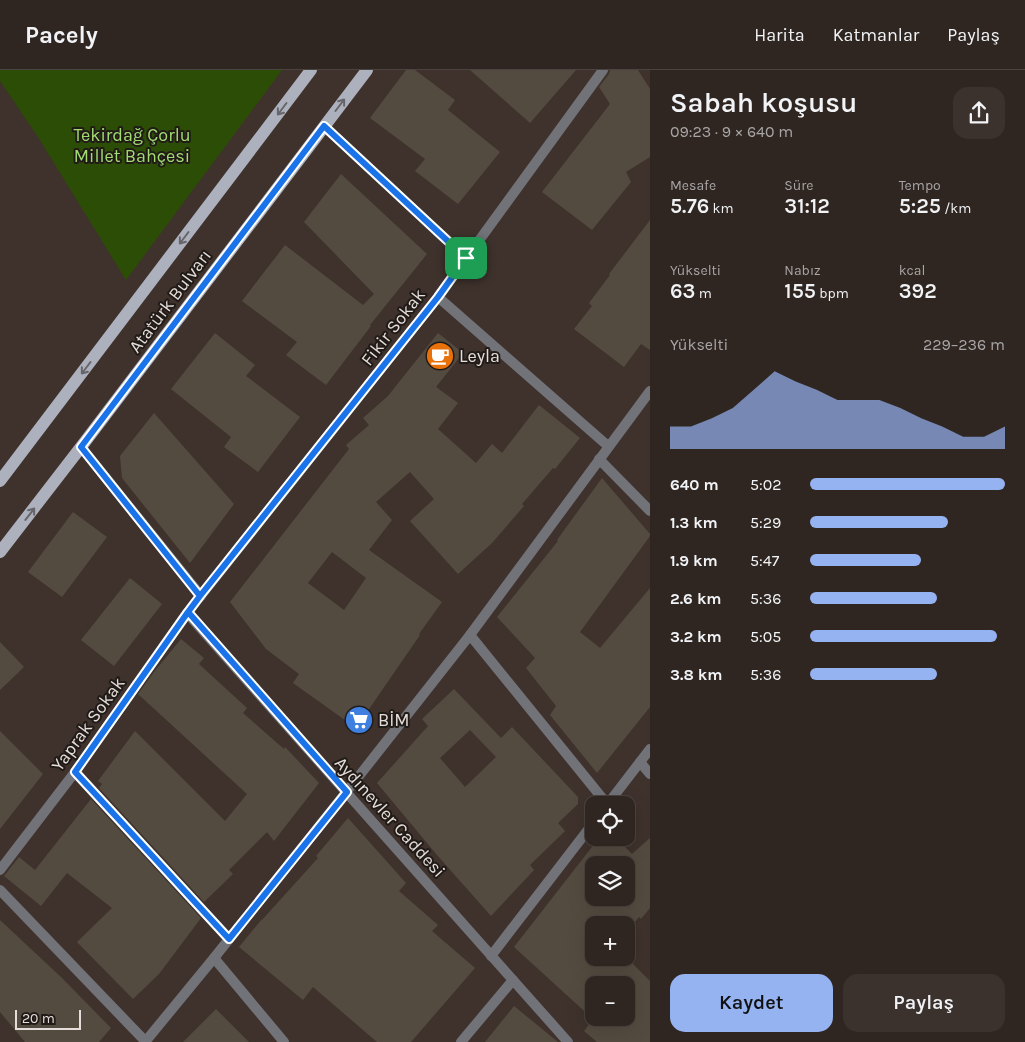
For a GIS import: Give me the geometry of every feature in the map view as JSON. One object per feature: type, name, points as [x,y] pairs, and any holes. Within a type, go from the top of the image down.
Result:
[{"type":"main road","name":"Atatürk Bulvarı","points":[[0,480],[311,70]]},
{"type":"main road","name":"Atatürk Bulvarı","points":[[0,552],[366,70]]},
{"type":"street","name":"Fikir Sokak","points":[[200,596],[438,297],[603,70]]},
{"type":"street","points":[[324,126],[466,258]]},
{"type":"street","points":[[438,297],[608,446]]},
{"type":"street","points":[[0,890],[146,1042],[347,792],[470,635],[608,446],[649,394]]},
{"type":"street","points":[[81,447],[200,596]]},
{"type":"street","points":[[599,459],[650,511]]},
{"type":"street","name":"Yaprak Sokak","points":[[0,870],[75,772],[200,596]]},
{"type":"street","name":"Aydınevler Caddesi","points":[[188,612],[568,1042]]},
{"type":"street","points":[[470,635],[601,796]]},
{"type":"street","points":[[613,796],[650,749]]},
{"type":"street","points":[[640,762],[650,774]]},
{"type":"street","points":[[75,772],[229,939]]},
{"type":"street","points":[[491,956],[585,834]]},
{"type":"street","points":[[214,958],[284,1042]]},
{"type":"street","points":[[462,1042],[513,980]]},
{"type":"green space","name":"Tekirdağ Çorlu Millet Bahçesi","points":[[0,70],[282,70],[126,280],[38,137],[0,81]]},
{"type":"building","points":[[406,70],[415,70],[455,100],[448,110],[500,152],[458,204],[415,171],[425,159],[370,118]]},
{"type":"building","points":[[470,70],[576,70],[530,123]]},
{"type":"building","points":[[610,70],[638,70],[650,89],[650,157],[626,172],[631,182],[592,230],[542,192],[610,104],[599,87]]},
{"type":"building","points":[[341,174],[427,254],[370,325],[326,385],[286,355],[297,342],[242,301],[285,245],[363,305],[374,294],[304,222]]},
{"type":"building","points":[[650,220],[650,350],[641,344],[624,367],[574,329],[592,306],[589,303],[609,274]]},
{"type":"building","points":[[215,333],[255,365],[246,376],[300,417],[258,472],[224,447],[231,437],[171,389]]},
{"type":"building","points":[[438,333],[463,353],[436,387],[458,403],[438,429],[476,463],[492,444],[502,453],[539,405],[580,438],[555,469],[553,468],[522,504],[524,506],[492,543],[458,574],[410,521],[434,499],[410,472],[376,502],[392,520],[369,550],[442,602],[356,728],[293,683],[299,674],[266,649],[230,602],[349,449],[346,445],[369,425],[363,418],[388,396]],"holes":[[[332,552],[366,578],[344,610],[308,583]]]},
{"type":"building","points":[[154,413],[234,504],[190,563],[122,478],[120,456]]},
{"type":"building","points":[[602,478],[650,536],[580,632],[600,648],[650,588],[650,707],[597,773],[550,715],[556,706],[526,668],[535,658],[497,617],[558,541]]},
{"type":"building","points":[[73,512],[107,537],[62,597],[28,572]]},
{"type":"building","points":[[130,578],[162,604],[114,666],[81,640]]},
{"type":"building","points":[[181,639],[204,658],[199,664],[247,708],[243,713],[284,749],[285,747],[319,783],[274,841],[267,832],[229,870],[233,874],[204,902],[99,788],[102,784],[98,781],[135,731],[225,821],[247,794],[138,694]]},
{"type":"building","points":[[0,642],[24,667],[0,690]]},
{"type":"building","points":[[454,689],[501,738],[512,727],[578,797],[578,804],[558,823],[565,831],[530,865],[534,870],[491,916],[377,783],[428,726],[422,719]],"holes":[[[470,730],[496,757],[465,787],[440,758]]]},
{"type":"building","points":[[0,731],[43,774],[0,829]]},
{"type":"building","points":[[91,799],[201,918],[159,974],[133,999],[77,942],[112,908],[67,873],[41,906],[4,876],[19,857],[35,870]]},
{"type":"building","points":[[348,818],[406,883],[399,891],[438,925],[432,931],[475,968],[411,1042],[377,1042],[313,987],[303,1000],[239,947],[318,858],[316,856]]},
{"type":"building","points":[[650,838],[650,908],[641,919],[639,917],[635,922],[635,916],[585,916],[585,966],[635,966],[650,981],[650,1042],[597,1042],[584,1031],[588,1026],[635,1026],[635,976],[585,976],[585,1012],[514,947],[593,846],[624,846],[632,854]]},
{"type":"building","points":[[0,920],[62,978],[111,1028],[99,1042],[25,1042],[0,1012]]},
{"type":"building","points":[[514,1006],[558,1042],[485,1042]]},
{"type":"building","points":[[216,1009],[249,1042],[183,1042]]},
{"type":"place","name":"Leyla","points":[[440,356]]},
{"type":"place","name":"BİM","points":[[359,720]]},
{"type":"route","points":[[466,258],[324,126],[81,447],[200,596],[188,612],[347,792],[229,939],[75,772],[188,612],[200,596],[438,297],[466,258]]}]
